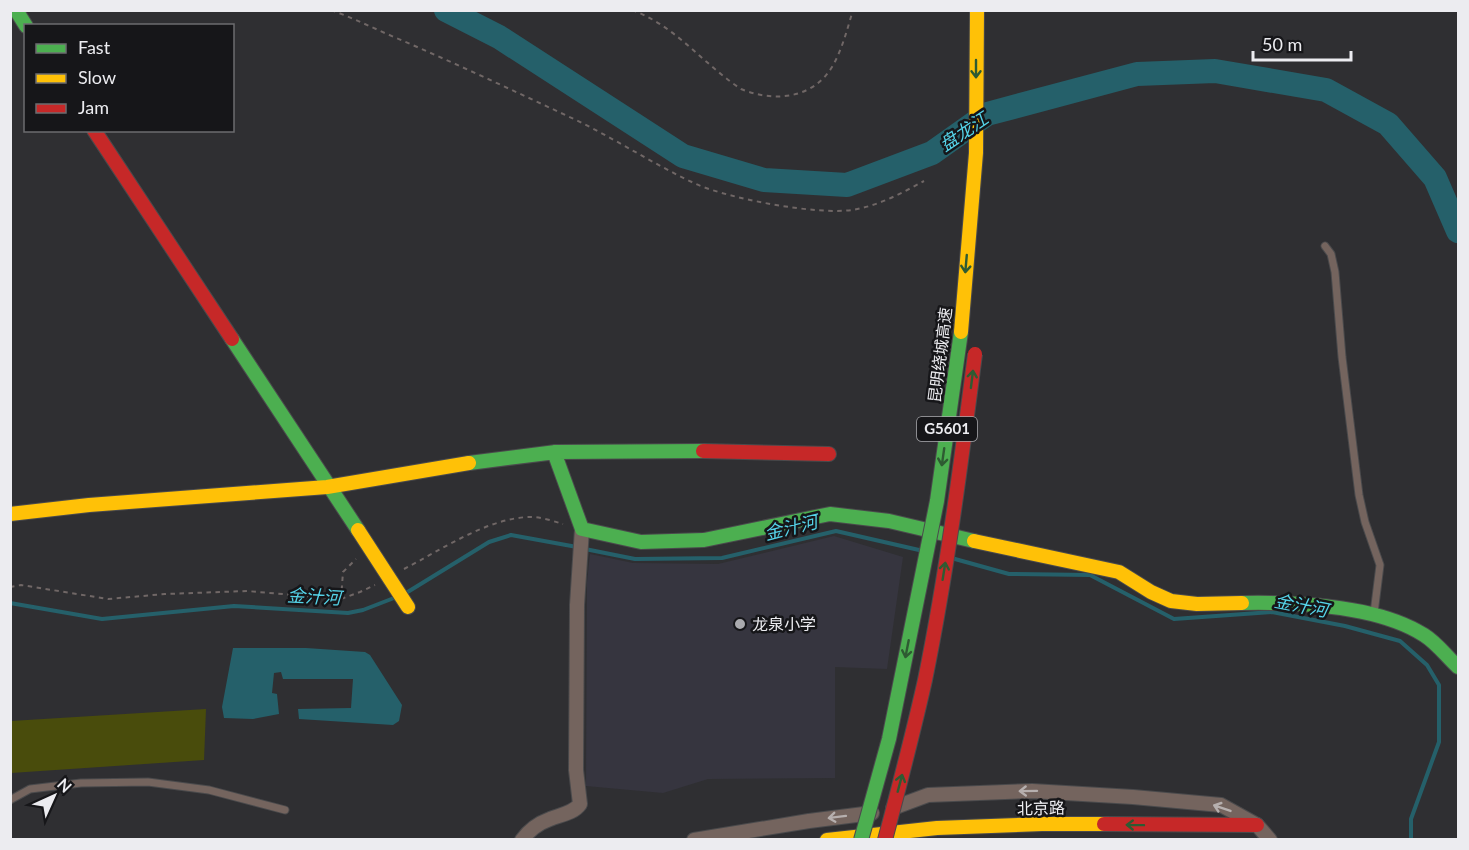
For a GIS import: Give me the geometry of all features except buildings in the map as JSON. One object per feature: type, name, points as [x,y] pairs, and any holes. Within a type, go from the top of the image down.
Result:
[{"type":"main road","points":[[15,10],[25,24]]},
{"type":"main road","name":"昆明绕城高速","points":[[861,840],[889,739],[939,490],[962,322],[976,153],[977,10]]},
{"type":"main road","points":[[94,132],[408,607]]},
{"type":"main road","name":"昆明绕城高速","points":[[885,840],[915,724],[938,607],[964,447],[977,336]]},
{"type":"main road","points":[[554,452],[582,529],[642,542],[704,540],[830,514],[889,521],[1119,572],[1151,592],[1171,601],[1197,604],[1289,602],[1349,609],[1374,615],[1395,621],[1425,635],[1458,667]]},
{"type":"main road","points":[[10,513],[78,504],[328,486],[554,452],[829,454]]},
{"type":"main road","name":"北京路","points":[[827,840],[936,828],[1042,824],[1160,835],[1257,825]]},
{"type":"street","points":[[522,840],[532,829],[547,820],[577,809],[580,804],[576,770],[578,568],[582,554],[582,529]]},
{"type":"street","points":[[694,840],[885,811],[928,795],[1032,791],[1121,796],[1221,806],[1257,825],[1270,840]]},
{"type":"lane","points":[[1324,246],[1331,254],[1335,272],[1342,357],[1359,495],[1365,522],[1380,565],[1374,615]]},
{"type":"lane","points":[[10,800],[30,789],[81,783],[148,782],[209,790],[285,810]]},
{"type":"path","points":[[331,10],[450,61],[577,121],[698,185],[731,195],[775,205],[840,211],[877,203],[924,181]]},
{"type":"path","points":[[632,10],[669,29],[741,89],[754,95],[783,98],[809,88],[831,69],[842,46],[853,10]]},
{"type":"path","points":[[10,586],[21,585],[108,599],[247,591],[341,598],[389,580],[487,525],[507,519],[533,517],[582,529]]},
{"type":"path","points":[[341,598],[343,572],[368,548]]},
{"type":"shaded area","name":"龙泉小学","points":[[834,536],[903,557],[887,669],[835,667],[835,778],[708,779],[663,793],[586,786],[587,582],[590,554],[633,563],[718,564]]},
{"type":"shaded area","points":[[206,709],[204,760],[11,773],[11,721]]},
{"type":"water","points":[[233,648],[306,648],[365,652],[370,655],[402,705],[399,721],[393,725],[299,719],[298,709],[351,708],[353,679],[283,679],[281,672],[274,673],[272,693],[277,694],[279,714],[253,719],[224,718],[222,707]]},
{"type":"waterway","name":"盘龙江","points":[[446,10],[499,37],[683,156],[764,180],[847,185],[932,153],[987,114],[1137,74],[1215,71],[1326,90],[1388,124],[1435,178],[1458,231]]},
{"type":"waterway","name":"金汁河","points":[[585,549],[635,559],[722,558],[836,531],[919,550]]},
{"type":"waterway","name":"金汁河","points":[[406,593],[489,542],[511,535],[577,547]]},
{"type":"waterway","name":"金汁河","points":[[955,559],[1009,574],[1090,575],[1174,619],[1272,612],[1345,626],[1400,641],[1427,665],[1439,685],[1439,742],[1411,819],[1411,840]]},
{"type":"waterway","name":"金汁河","points":[[10,603],[102,619],[234,606],[348,613],[394,598]]},
{"type":"traffic: fast","points":[[16,10],[25,24]]},
{"type":"traffic: fast","points":[[861,840],[889,739],[937,501],[961,332]]},
{"type":"traffic: fast","points":[[232,339],[358,530]]},
{"type":"traffic: fast","points":[[469,463],[556,452],[703,451]]},
{"type":"traffic: fast","points":[[554,452],[582,529],[641,542],[704,540],[830,514],[889,521],[974,541]]},
{"type":"traffic: fast","points":[[1242,603],[1287,603],[1336,607],[1383,617],[1405,625],[1429,638],[1458,667]]},
{"type":"traffic: slow","points":[[961,332],[976,153],[977,10]]},
{"type":"traffic: slow","points":[[10,514],[89,505],[327,487],[469,463]]},
{"type":"traffic: slow","points":[[358,530],[408,607]]},
{"type":"traffic: slow","points":[[974,541],[1119,572],[1151,592],[1171,601],[1197,604],[1242,603]]},
{"type":"traffic: slow","points":[[827,840],[937,828],[1104,824]]},
{"type":"traffic: jam","points":[[95,132],[232,339]]},
{"type":"traffic: jam","points":[[885,840],[916,720],[933,639],[953,517],[975,354]]},
{"type":"traffic: jam","points":[[703,451],[829,454]]},
{"type":"traffic: jam","points":[[1104,824],[1257,825]]},
{"type":"place","name":"龙泉小学","points":[[740,624]]}]
